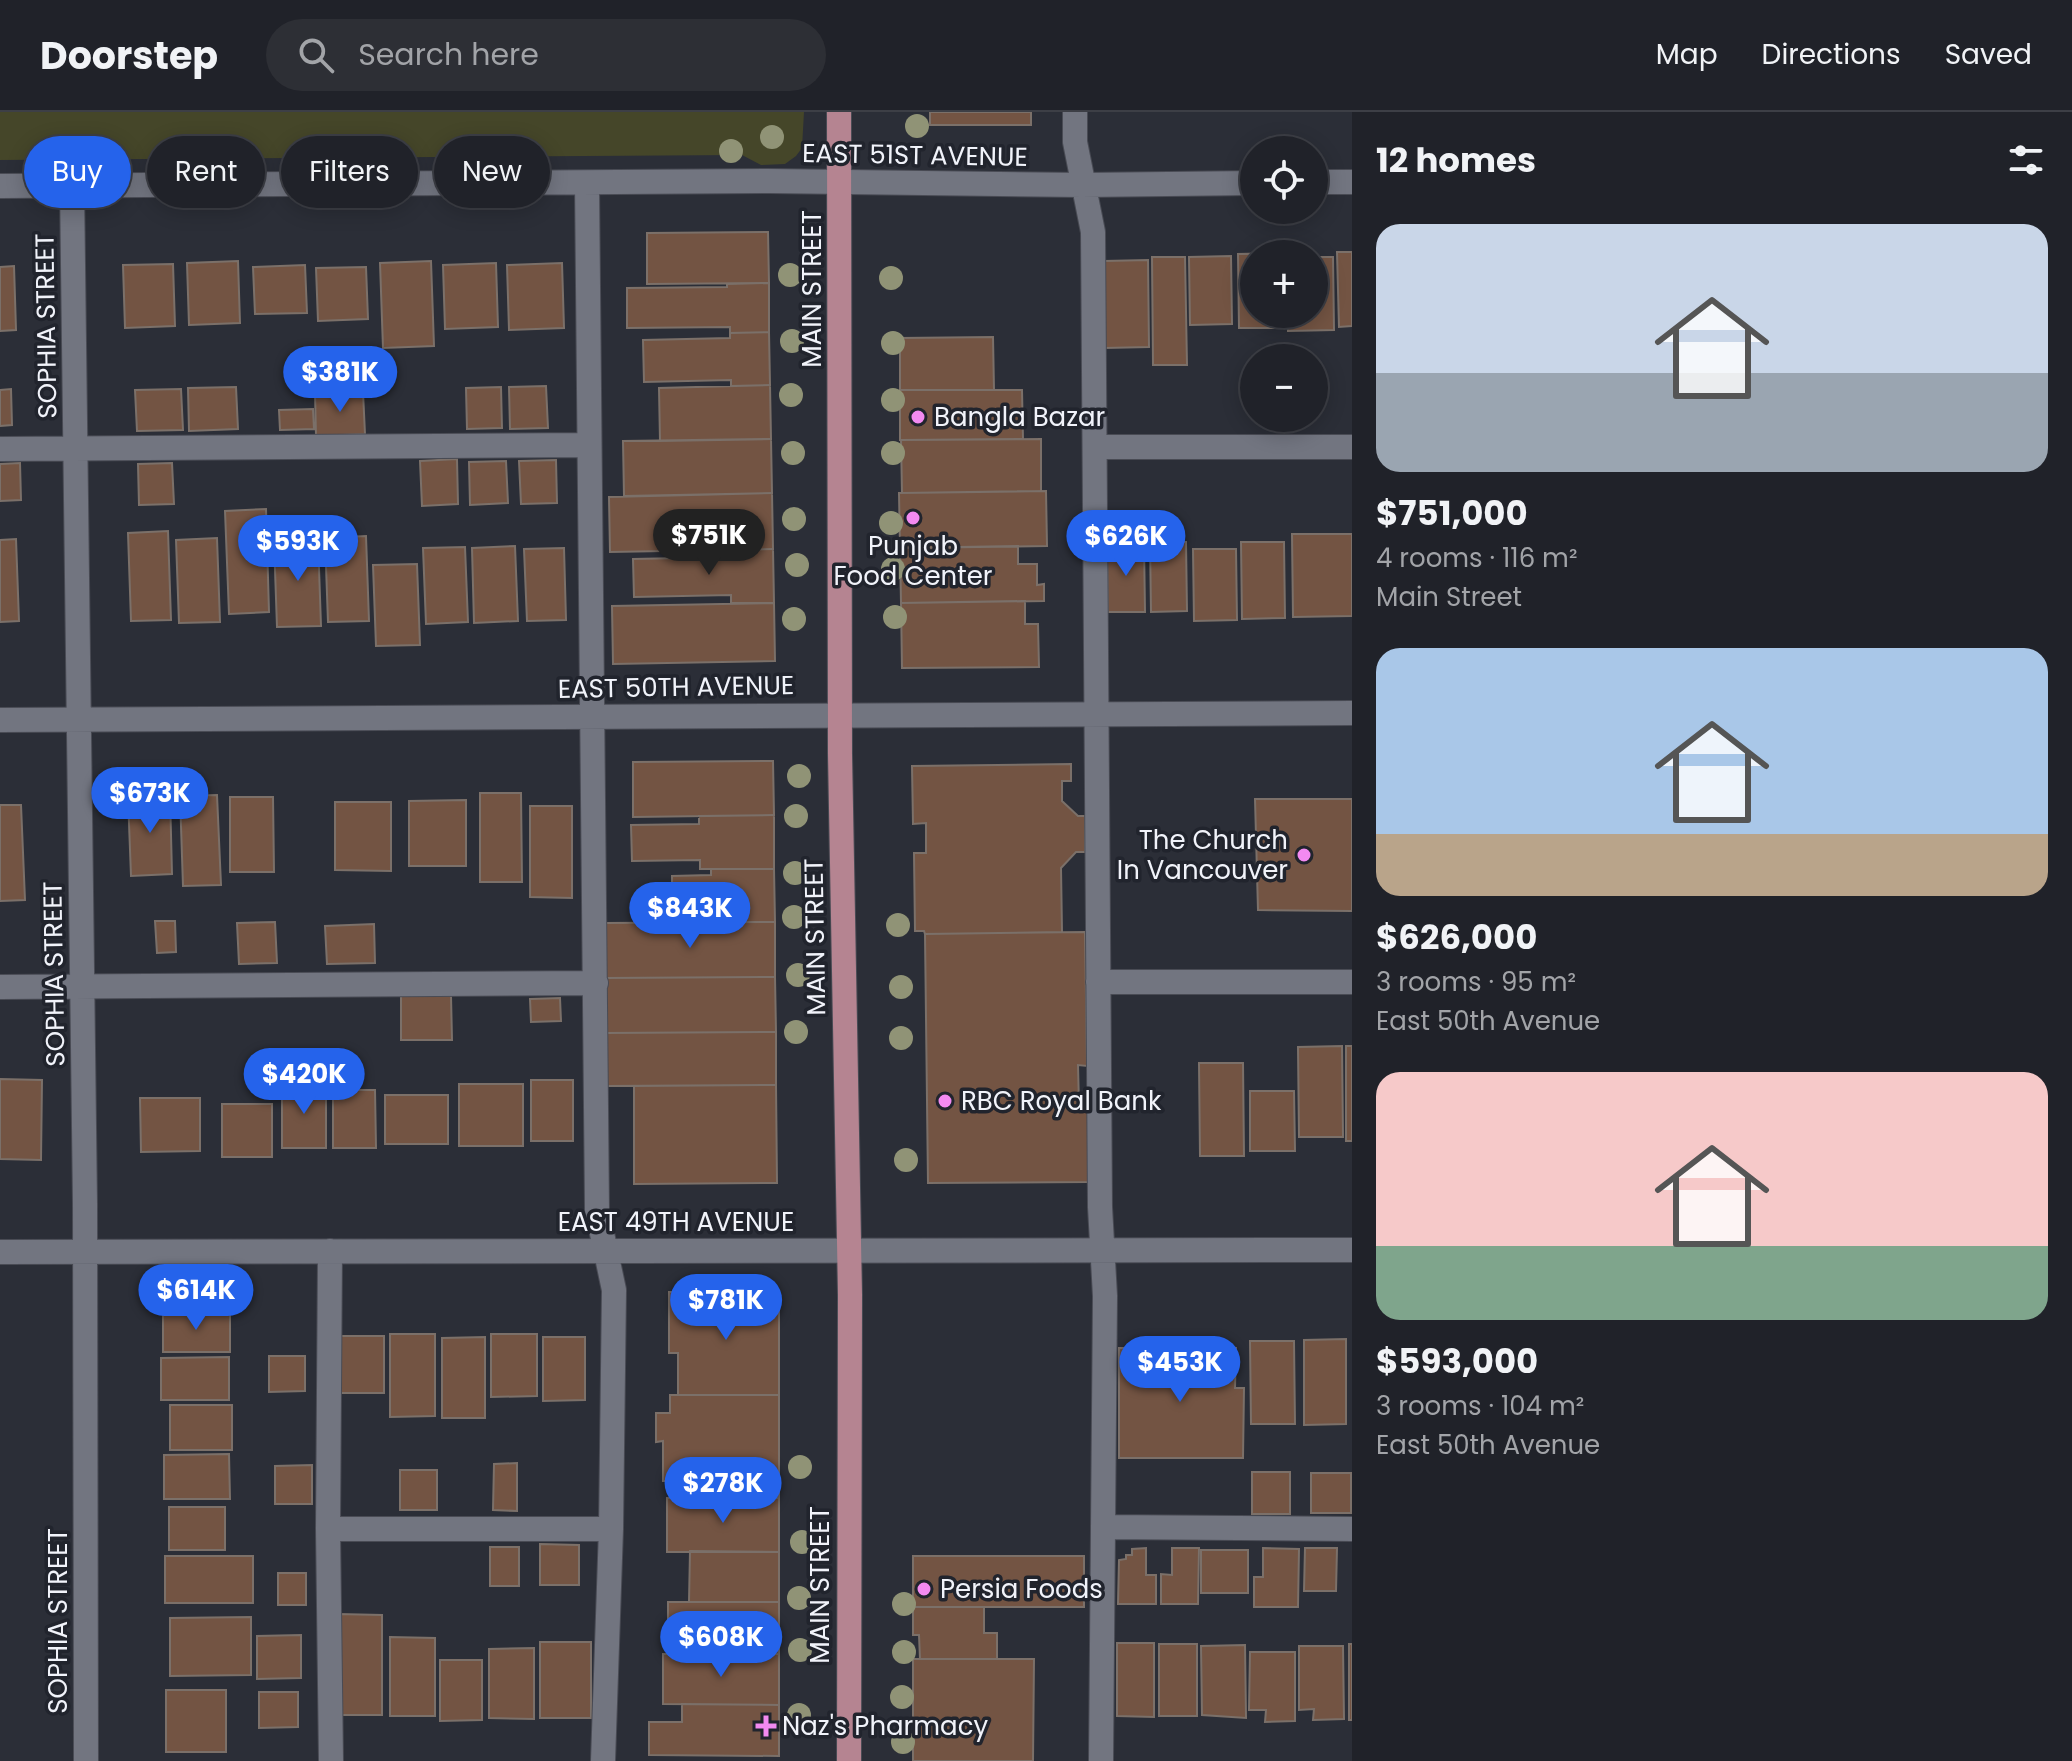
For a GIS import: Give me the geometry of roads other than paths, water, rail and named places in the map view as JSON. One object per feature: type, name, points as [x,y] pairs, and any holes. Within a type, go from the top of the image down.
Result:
[{"type":"main road","name":"MAIN STREET","points":[[839,112],[840,714],[849,1251],[849,1761]]},
{"type":"street","points":[[1075,112],[1075,142],[1093,232],[1101,1252],[1105,1296],[1101,1761]]},
{"type":"street","points":[[1328,182],[1352,182]]},
{"type":"street","points":[[587,183],[597,1210],[614,1290],[611,1529],[603,1761]]},
{"type":"street","name":"EAST 51ST AVENUE","points":[[131,186],[1240,183]]},
{"type":"street","name":"EAST 51ST AVENUE","points":[[0,186],[24,186]]},
{"type":"street","name":"SOPHIA STREET","points":[[72,208],[85,1252],[86,1761]]},
{"type":"street","points":[[0,449],[589,445]]},
{"type":"street","points":[[1095,447],[1352,447]]},
{"type":"street","name":"EAST 50TH AVENUE","points":[[0,720],[1352,713]]},
{"type":"street","points":[[1098,982],[1352,982]]},
{"type":"street","points":[[0,987],[596,983]]},
{"type":"street","name":"EAST 49TH AVENUE","points":[[0,1252],[1352,1250]]},
{"type":"street","points":[[330,1251],[328,1529],[331,1761]]},
{"type":"street","points":[[1103,1527],[1352,1529]]},
{"type":"street","points":[[328,1529],[611,1529]]},
{"type":"place","name":"Bangla Bazar","points":[[918,417]]},
{"type":"place","name":"Punjab Food Center","points":[[913,518]]},
{"type":"place","name":"The Church In Vancouver","points":[[1304,855]]},
{"type":"place","name":"RBC Royal Bank","points":[[945,1101]]},
{"type":"place","name":"Persia Foods","points":[[924,1589]]},
{"type":"place","name":"Naz's Pharmacy","points":[[766,1726]]}]
